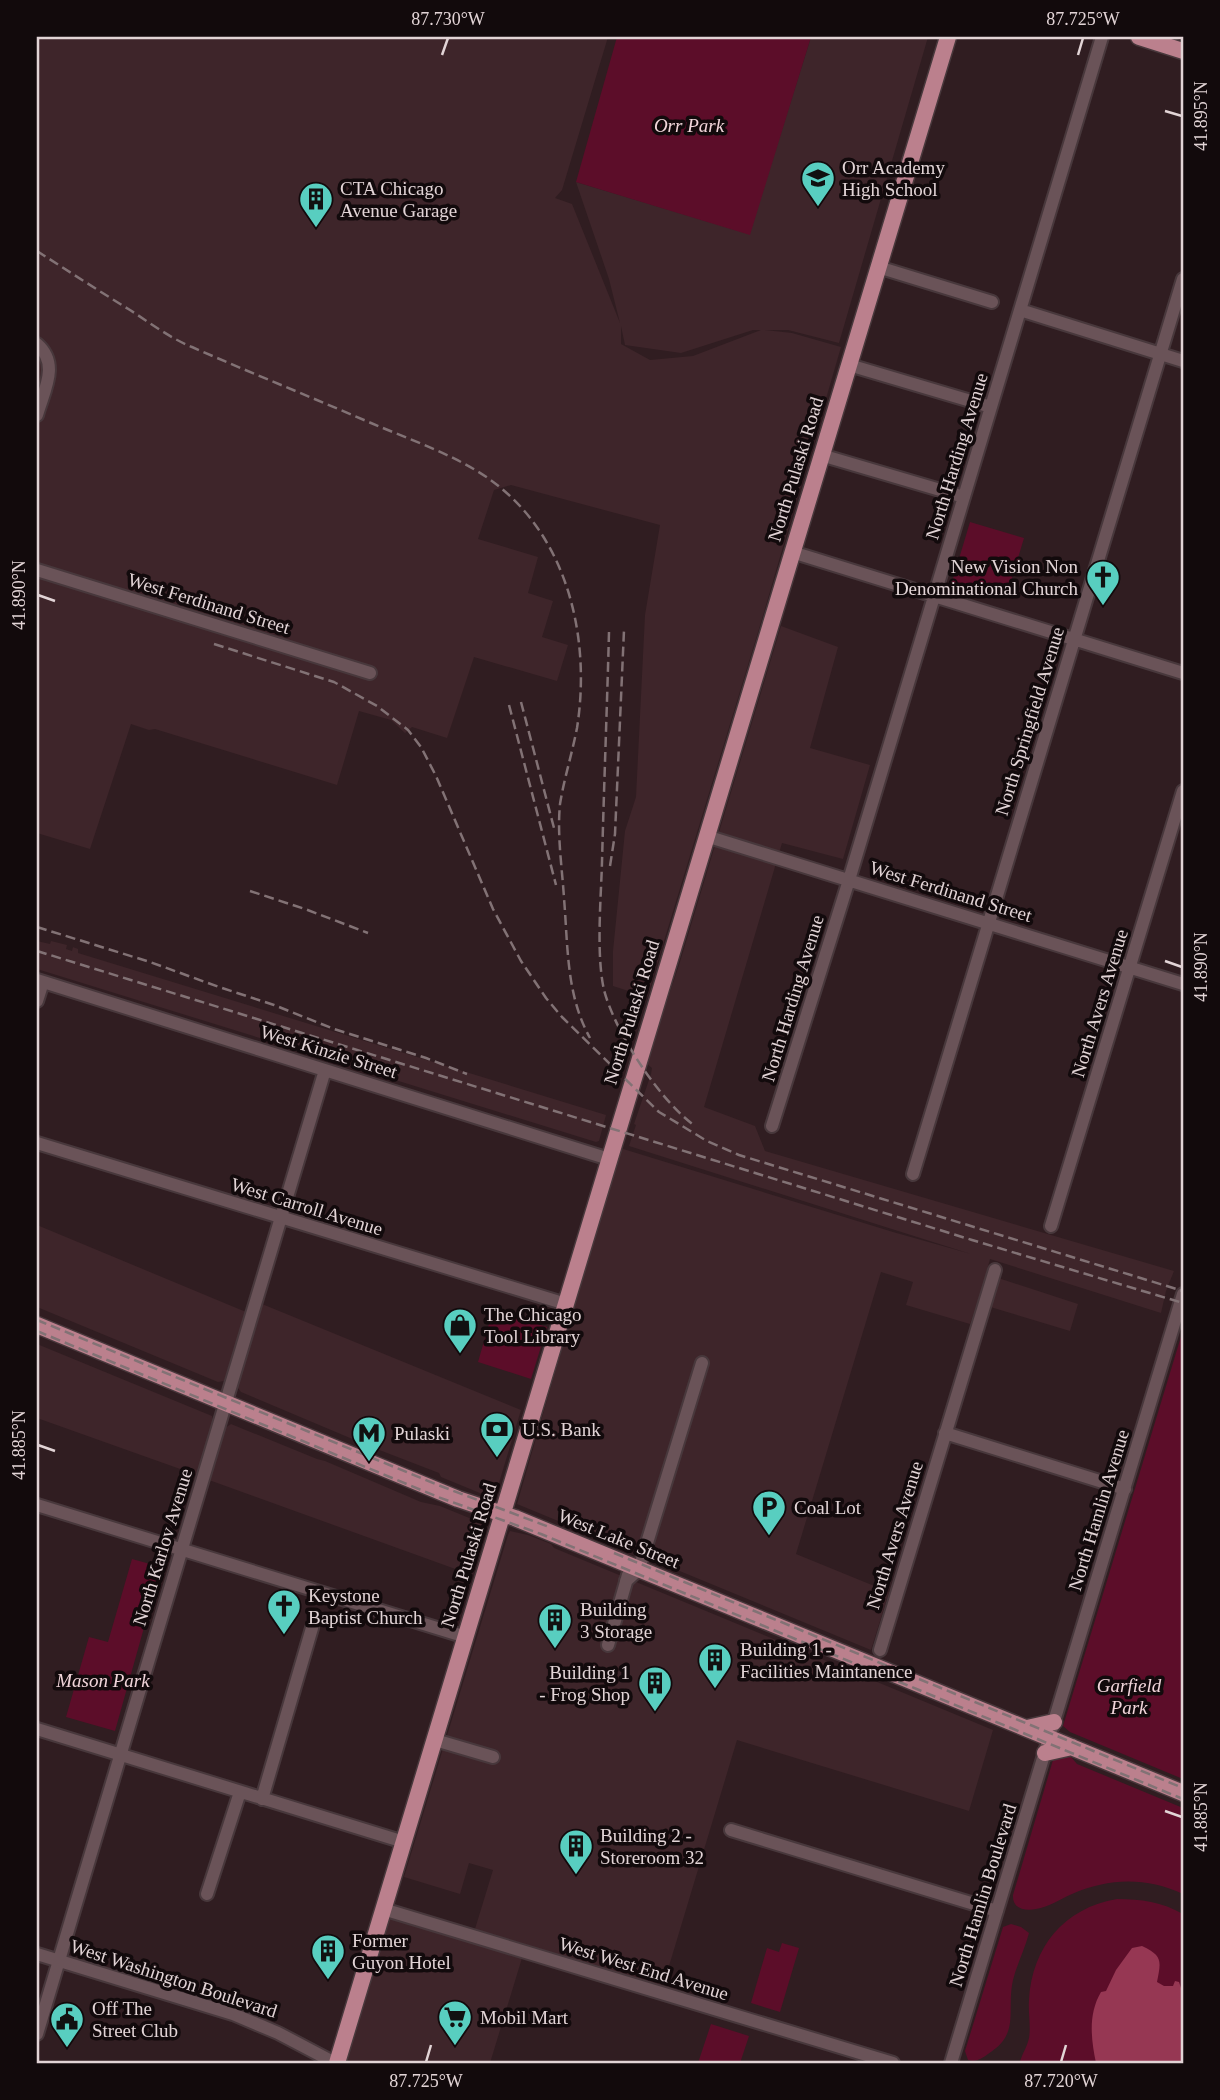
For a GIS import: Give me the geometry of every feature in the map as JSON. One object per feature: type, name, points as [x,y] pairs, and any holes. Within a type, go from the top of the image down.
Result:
[{"type":"main road","name":"North Pulaski Road","points":[[336,2063],[948,37]]},
{"type":"main road","points":[[1139,37],[1183,51]]},
{"type":"main road","name":"West Lake Street","points":[[37,1316],[225,1403]]},
{"type":"main road","name":"West Lake Street","points":[[37,1325],[458,1499],[558,1536],[1050,1736],[1183,1793]]},
{"type":"main road","name":"West Lake Street","points":[[37,1335],[225,1403]]},
{"type":"main road","points":[[1050,1736],[1111,1755],[1118,1766]]},
{"type":"street","name":"North Harding Avenue","points":[[772,1126],[849,880],[1102,37]]},
{"type":"street","points":[[878,267],[992,302]]},
{"type":"street","name":"North Springfield Avenue","points":[[913,1174],[1183,279]]},
{"type":"street","points":[[1020,310],[1183,361]]},
{"type":"street","points":[[37,344],[47,355],[50,364],[37,415]]},
{"type":"street","points":[[849,365],[991,407]]},
{"type":"street","points":[[821,455],[964,497]]},
{"type":"street","points":[[792,552],[1183,673]]},
{"type":"street","name":"West Ferdinand Street","points":[[37,570],[370,673]]},
{"type":"street","name":"North Avers Avenue","points":[[1051,1226],[1183,791]]},
{"type":"street","name":"West Ferdinand Street","points":[[706,836],[1183,984]]},
{"type":"street","points":[[37,1001],[40,981]]},
{"type":"street","name":"West Kinzie Street","points":[[40,981],[609,1159]]},
{"type":"street","name":"North Karlov Avenue","points":[[37,2035],[325,1069]]},
{"type":"street","name":"West Carroll Avenue","points":[[37,1143],[566,1304]]},
{"type":"street","name":"North Avers Avenue","points":[[882,1668],[880,1650],[995,1270]]},
{"type":"street","name":"North Hamlin Avenue","points":[[1050,1736],[1183,1294]]},
{"type":"street","points":[[608,1644],[702,1363]]},
{"type":"street","points":[[945,1433],[1125,1489]]},
{"type":"street","points":[[37,1505],[466,1637]]},
{"type":"street","points":[[262,1799],[312,1629]]},
{"type":"street","points":[[865,1661],[880,1650]]},
{"type":"street","points":[[37,1729],[404,1842]]},
{"type":"street","name":"North Hamlin Boulevard","points":[[951,2063],[1050,1736]]},
{"type":"street","points":[[435,1740],[493,1757]]},
{"type":"street","points":[[207,1894],[240,1792]]},
{"type":"street","points":[[731,1830],[997,1911]]},
{"type":"street","name":"West West End Avenue","points":[[383,1909],[893,2063]]},
{"type":"street","name":"West Washington Boulevard","points":[[37,1954],[245,2019],[336,2063]]},
{"type":"shaded area","points":[[37,37],[608,37],[562,190],[555,198],[572,204],[620,323],[609,279],[576,182],[749,234],[811,37],[928,37],[839,343],[788,330],[765,330],[792,333],[841,347],[647,997],[613,986],[613,951],[625,831],[636,797],[645,615],[660,525],[511,485],[494,490],[478,539],[538,557],[528,593],[553,601],[542,637],[568,645],[557,681],[474,657],[447,738],[412,727],[405,733],[391,720],[359,711],[337,785],[131,724],[90,849],[37,833]],"holes":[[[621,326],[625,345],[681,353],[753,330],[761,330],[693,356],[650,360],[621,344]]]},
{"type":"shaded area","points":[[781,626],[838,647],[810,748],[870,765],[843,859],[782,843],[704,1107],[755,1126],[765,1151],[1174,1271],[1161,1313],[990,1259],[986,1274],[1078,1304],[1070,1331],[977,1303],[970,1324],[906,1305],[913,1282],[881,1272],[796,1554],[889,1592],[871,1650],[517,1504],[620,1148],[971,1254],[629,1146],[651,1074],[652,1068],[646,1063],[679,965]]},
{"type":"shaded area","points":[[37,941],[67,945],[66,949],[72,951],[73,947],[78,949],[78,953],[606,1115],[599,1141],[37,969]]},
{"type":"shaded area","points":[[37,1225],[246,1312],[224,1381],[218,1382],[37,1307]]},
{"type":"shaded area","points":[[262,1304],[521,1410],[495,1496],[492,1498],[441,1477],[439,1473],[241,1392],[238,1383]]},
{"type":"shaded area","points":[[37,1344],[212,1416],[197,1475],[37,1418]]},
{"type":"shaded area","points":[[231,1424],[421,1502],[440,1506],[484,1524],[486,1527],[472,1575],[209,1480],[225,1428]]},
{"type":"shaded area","points":[[510,1531],[551,1544],[554,1548],[993,1730],[969,1811],[737,1740],[663,1986],[475,1929],[493,1870],[469,1863],[460,1894],[404,1877]]},
{"type":"shaded area","points":[[387,1916],[522,1958],[490,2063],[344,2063]]},
{"type":"shaded area","points":[[1142,1946],[1154,1953],[1159,1960],[1157,1982],[1164,1986],[1173,1986],[1175,1981],[1179,1982],[1182,1991],[1183,2063],[1096,2063],[1092,2027],[1097,2000],[1101,1992],[1106,1991],[1116,1970],[1132,1948]]},
{"type":"green space","name":"Orr Park","points":[[617,37],[811,37],[750,235],[576,182]]},
{"type":"green space","points":[[970,522],[1024,538],[1006,598],[952,582]]},
{"type":"green space","points":[[493,1310],[547,1327],[531,1379],[478,1362]]},
{"type":"green space","name":"Garfield Park","points":[[1183,1330],[1183,1779],[1070,1732],[1063,1726]]},
{"type":"green space","name":"Mason Park","points":[[132,1559],[161,1567],[115,1731],[66,1717],[89,1637],[108,1642]]},
{"type":"green space","name":"Garfield Park","points":[[1057,1754],[1071,1757],[1077,1764],[1183,1808],[1183,1894],[1141,1882],[1114,1882],[1086,1889],[1041,1908],[1028,1910],[1017,1906],[1013,1895]]},
{"type":"green space","points":[[1117,1899],[1151,1902],[1183,1914],[1183,2063],[1020,2063],[1029,2038],[1031,1981],[1044,1947],[1054,1933],[1081,1911]]},
{"type":"green space","points":[[1011,1924],[1029,1933],[1013,1980],[1009,2030],[998,2046],[988,2054],[979,2060],[968,2060],[965,2051],[1003,1927]]},
{"type":"green space","points":[[782,1943],[799,1948],[780,2012],[751,2003],[767,1948],[779,1952]]},
{"type":"green space","points":[[711,2024],[749,2036],[740,2063],[698,2063]]},
{"type":"railway","points":[[37,251],[184,343],[425,445],[477,471],[507,493],[532,520],[551,551],[566,584],[580,655],[581,692],[577,728],[560,804],[559,827],[572,987],[576,1005],[590,1038]]},
{"type":"railway","points":[[610,866],[615,834],[624,630]]},
{"type":"railway","points":[[609,632],[600,926],[600,960],[604,990],[618,1025],[640,1064],[667,1100],[695,1126]]},
{"type":"railway","points":[[214,644],[334,682],[377,706],[408,730],[421,747],[436,776],[493,909],[521,961],[562,1017],[659,1112],[707,1141],[739,1155],[1183,1291]]},
{"type":"railway","points":[[521,702],[554,828]]},
{"type":"railway","points":[[509,705],[556,885]]},
{"type":"railway","points":[[250,891],[368,933]]},
{"type":"railway","points":[[37,927],[150,962],[467,1074]]},
{"type":"railway","points":[[37,951],[1183,1303]]},
{"type":"railway","points":[[37,1320],[438,1485],[549,1527]]},
{"type":"railway","points":[[37,1331],[438,1497],[541,1534],[1183,1799]]},
{"type":"railway","points":[[614,1553],[1183,1788]]},
{"type":"place","name":"Orr Academy High School","points":[[818,208]]},
{"type":"place","name":"CTA Chicago Avenue Garage","points":[[316,229]]},
{"type":"place","name":"New Vision Non Denominational Church","points":[[1103,607]]},
{"type":"place","name":"The Chicago Tool Library","points":[[460,1355]]},
{"type":"place","name":"U.S. Bank","points":[[497,1459]]},
{"type":"place","name":"Pulaski","points":[[369,1463]]},
{"type":"place","name":"Coal Lot","points":[[769,1537]]},
{"type":"place","name":"Keystone Baptist Church","points":[[284,1636]]},
{"type":"place","name":"Building 3 Storage","points":[[555,1650]]},
{"type":"place","name":"Building 1 - Facilities Maintanence","points":[[715,1690]]},
{"type":"place","name":"Building 1 - Frog Shop","points":[[655,1713]]},
{"type":"place","name":"Building 2 - Storeroom 32","points":[[576,1876]]},
{"type":"place","name":"Former Guyon Hotel","points":[[328,1981]]},
{"type":"place","name":"Mobil Mart","points":[[455,2047]]},
{"type":"place","name":"Off The Street Club","points":[[67,2049]]}]
